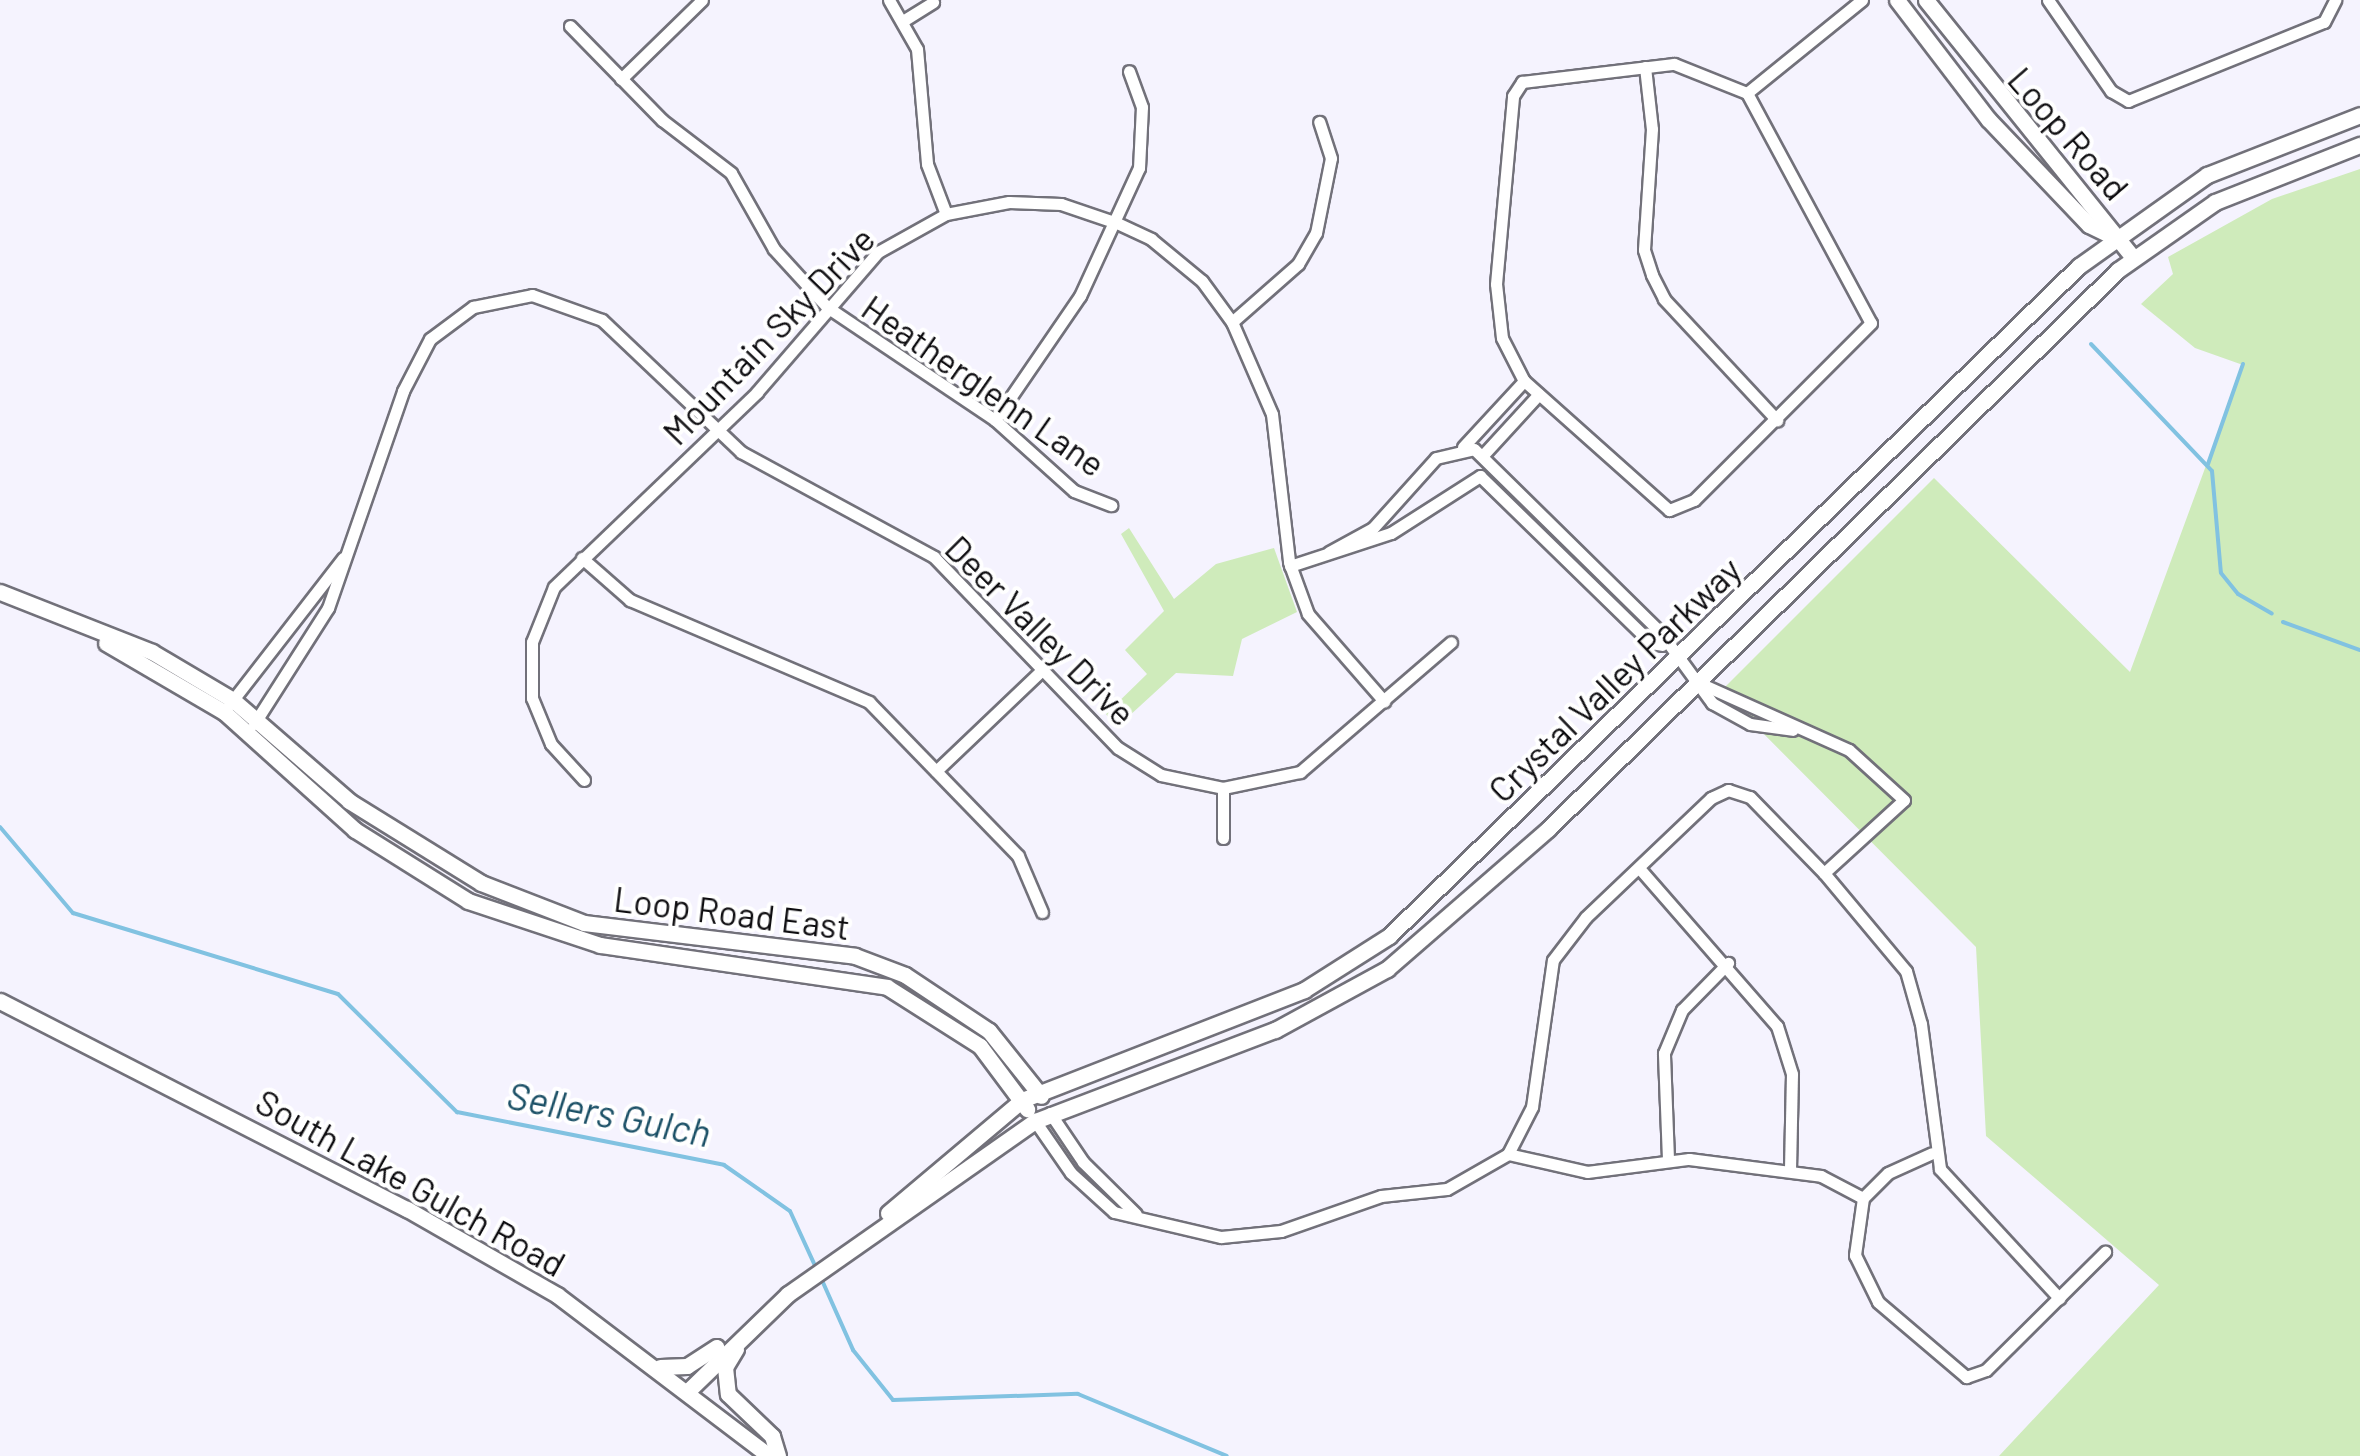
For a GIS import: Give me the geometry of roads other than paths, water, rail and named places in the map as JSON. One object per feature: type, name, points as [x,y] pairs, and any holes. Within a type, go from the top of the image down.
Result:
[{"type":"main road","name":"Loop Road","points":[[1896,0],[2000,132],[2088,225],[2114,237]]},
{"type":"main road","name":"Loop Road","points":[[1926,0],[2014,118],[2103,211],[2114,237]]},
{"type":"main road","name":"Crystal Valley Parkway","points":[[872,1230],[935,1167],[1038,1091],[1274,1003],[1361,956],[1437,895],[2114,237],[2221,167],[2360,115]]},
{"type":"main road","name":"Crystal Valley Parkway","points":[[690,1389],[745,1330],[788,1294],[872,1230],[1035,1120],[1274,1030],[1387,969],[1699,683],[2133,257],[2241,189],[2360,145]]},
{"type":"main road","points":[[2114,237],[2133,257]]},
{"type":"main road","name":"Loop Road East","points":[[0,592],[152,652],[228,706],[258,717],[348,801],[481,883],[584,923],[658,938],[855,956],[950,999],[989,1031],[1038,1091],[1050,1113]]},
{"type":"main road","name":"Loop Road East","points":[[228,706],[249,732],[355,830],[468,900],[600,945],[887,986],[964,1032],[1035,1120]]},
{"type":"main road","name":"South Lake Gulch Road","points":[[0,1001],[407,1209],[557,1295],[690,1389],[768,1456]]},
{"type":"main road","points":[[660,1367],[698,1362],[745,1330]]},
{"type":"main road","points":[[745,1330],[724,1382],[772,1436],[778,1456]]},
{"type":"street","points":[[621,79],[702,0]]},
{"type":"street","points":[[889,0],[906,20],[917,50],[927,164],[946,214]]},
{"type":"street","points":[[1747,94],[1862,0]]},
{"type":"street","points":[[2054,2],[2111,91],[2128,101],[2324,22],[2335,0]]},
{"type":"street","points":[[906,20],[933,2]]},
{"type":"street","name":"Heatherglenn Lane","points":[[570,26],[621,79],[731,173],[774,249],[826,307],[995,420],[1074,491],[1111,505]]},
{"type":"street","points":[[1644,67],[1652,130],[1644,250],[1652,274],[1664,298],[1777,420]]},
{"type":"street","points":[[1644,67],[1708,72],[1747,94],[1871,314],[1864,334],[1777,420],[1694,500],[1668,510],[1524,382],[1497,311],[1512,96],[1536,75],[1644,67]]},
{"type":"street","points":[[995,420],[1080,296],[1117,223],[1143,145],[1142,108],[1129,71]]},
{"type":"street","points":[[1232,322],[1289,274],[1316,233],[1332,158],[1319,122]]},
{"type":"street","name":"Mountain Sky Drive","points":[[584,780],[542,728],[530,671],[540,615],[582,558],[716,434],[878,252],[946,214],[1048,204],[1117,223],[1178,258],[1232,322],[1272,414],[1290,566],[1308,614],[1384,702]]},
{"type":"street","name":"Deer Valley Drive","points":[[249,732],[328,608],[423,350],[448,323],[500,298],[532,294],[581,306],[716,434],[920,547],[1139,764],[1222,788],[1300,772],[1451,642]]},
{"type":"street","points":[[1328,552],[1373,528],[1436,458],[1464,447],[1524,382]]},
{"type":"street","points":[[1484,454],[1539,394]]},
{"type":"street","points":[[1464,447],[1484,454],[1661,633],[1662,645]]},
{"type":"street","points":[[1290,566],[1390,534],[1480,476],[1650,643],[1662,645],[1699,683],[1712,703],[1750,724],[1796,730],[1849,750],[1904,800],[1824,873]]},
{"type":"street","points":[[228,706],[350,546]]},
{"type":"street","points":[[582,558],[630,600],[841,684],[936,770],[1018,856],[1042,912]]},
{"type":"street","points":[[936,770],[1042,670]]},
{"type":"street","points":[[1222,788],[1223,838]]},
{"type":"street","points":[[1035,1120],[1092,1196],[1114,1212],[1136,1214],[1222,1238],[1281,1231],[1381,1196],[1471,1181],[1508,1154],[1532,1107],[1553,960],[1639,868],[1728,790],[1757,803],[1824,873],[1906,971],[1921,1024],[1932,1153],[1960,1199],[2059,1298]]},
{"type":"street","points":[[1639,868],[1728,964],[1777,1026],[1792,1074],[1790,1170]]},
{"type":"street","points":[[1668,1159],[1664,1053],[1682,1010],[1728,964]]},
{"type":"street","points":[[1050,1113],[1083,1162],[1136,1214]]},
{"type":"street","points":[[1932,1153],[1888,1173],[1864,1198],[1853,1233],[1862,1280],[1955,1373],[1986,1370],[2105,1252]]},
{"type":"street","points":[[1508,1154],[1587,1172],[1668,1159],[1790,1170],[1864,1198]]},
{"type":"waterway","points":[[2091,344],[2212,471],[2221,573],[2238,594],[2272,614]]},
{"type":"waterway","points":[[2208,464],[2243,364]]},
{"type":"waterway","points":[[2283,622],[2360,650]]},
{"type":"waterway","name":"Sellers Gulch","points":[[0,827],[73,913],[338,994],[457,1112],[724,1165],[790,1211],[817,1270]]},
{"type":"waterway","name":"Sellers Gulch","points":[[821,1278],[853,1350],[893,1400],[1078,1394],[1227,1456]]}]
